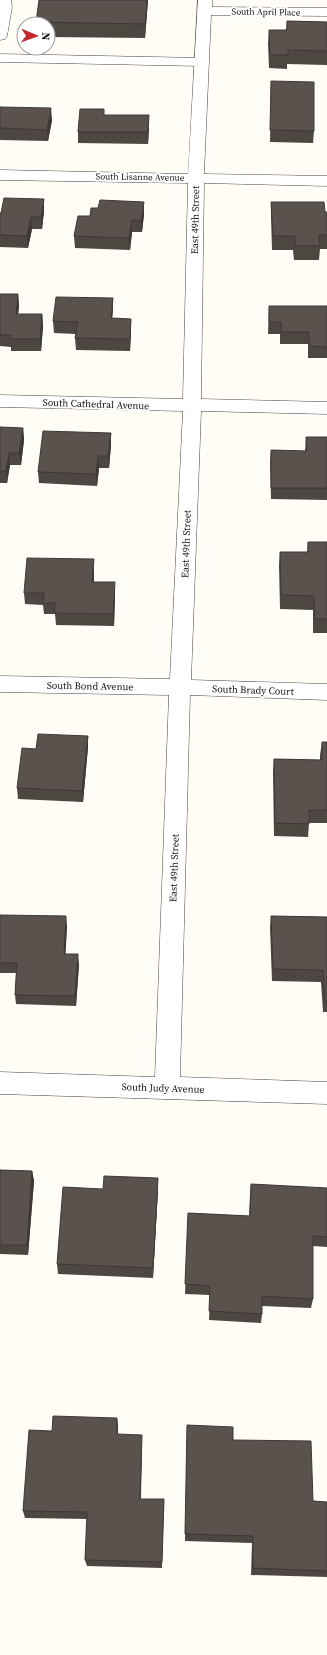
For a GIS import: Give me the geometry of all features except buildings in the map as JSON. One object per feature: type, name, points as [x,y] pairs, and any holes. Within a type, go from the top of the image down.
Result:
[{"type":"street","name":"South April Place","points":[[204,6],[327,12]]},
{"type":"street","name":"East 49th Street","points":[[167,1089],[180,687],[192,406],[196,178],[204,6]]},
{"type":"street","name":"South Lisanne Avenue","points":[[0,175],[327,181]]},
{"type":"street","name":"South Cathedral Avenue","points":[[0,401],[192,406]]},
{"type":"street","points":[[192,406],[327,408]]},
{"type":"street","name":"South Bond Avenue","points":[[0,684],[180,687]]},
{"type":"street","name":"South Brady Court","points":[[180,687],[327,692]]},
{"type":"street","name":"South Judy Avenue","points":[[0,1083],[327,1093]]},
{"type":"lane","points":[[1,28],[4,0]]},
{"type":"lane","points":[[0,58],[202,62]]}]
